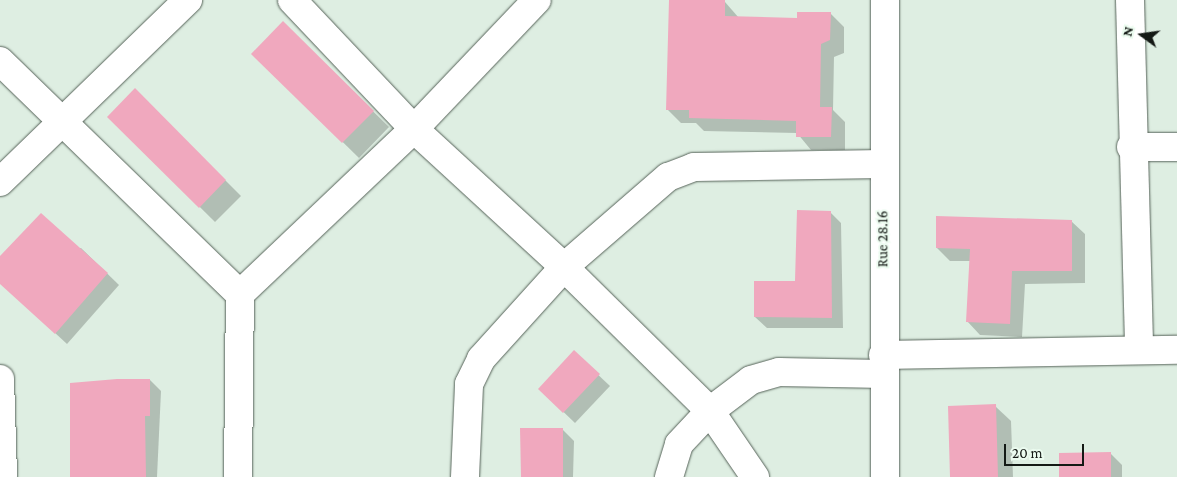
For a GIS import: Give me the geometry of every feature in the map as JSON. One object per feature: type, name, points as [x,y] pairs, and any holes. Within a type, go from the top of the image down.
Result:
[{"type":"street","points":[[0,182],[188,0]]},
{"type":"street","points":[[292,0],[414,129],[564,266],[710,411],[755,477]]},
{"type":"street","points":[[238,477],[240,294],[414,129],[537,0]]},
{"type":"street","name":"Rue 28.16","points":[[885,0],[883,364],[885,477]]},
{"type":"street","points":[[1130,0],[1131,147],[1139,350]]},
{"type":"street","points":[[0,61],[61,125],[240,294]]},
{"type":"street","points":[[1131,147],[1177,147]]},
{"type":"street","points":[[465,477],[469,384],[481,359],[564,266],[668,177],[694,168],[884,164]]},
{"type":"street","points":[[669,477],[679,444],[710,411],[751,380],[779,372],[883,364],[1139,350],[1177,350]]},
{"type":"street","points":[[0,379],[3,477]]},
{"type":"building","points":[[669,0],[725,0],[725,16],[797,18],[797,12],[831,12],[830,40],[821,44],[820,107],[832,107],[831,137],[796,137],[796,121],[689,118],[689,110],[666,110]]},
{"type":"building","points":[[283,21],[374,111],[342,143],[251,54]]},
{"type":"building","points":[[135,88],[226,180],[199,208],[107,117]]},
{"type":"building","points":[[797,210],[831,211],[832,318],[754,317],[754,281],[795,281]]},
{"type":"building","points":[[41,213],[108,273],[55,334],[0,284],[0,256]]},
{"type":"building","points":[[936,216],[1072,220],[1072,271],[1012,271],[1010,324],[966,322],[970,249],[936,248]]},
{"type":"building","points":[[574,350],[600,374],[563,413],[538,389]]},
{"type":"building","points":[[117,379],[150,379],[150,416],[145,416],[146,477],[70,477],[70,383]]},
{"type":"building","points":[[996,404],[998,477],[950,477],[948,406]]},
{"type":"building","points":[[520,428],[563,428],[563,477],[521,477]]},
{"type":"building","points":[[1111,452],[1111,477],[1059,477],[1059,453]]}]
